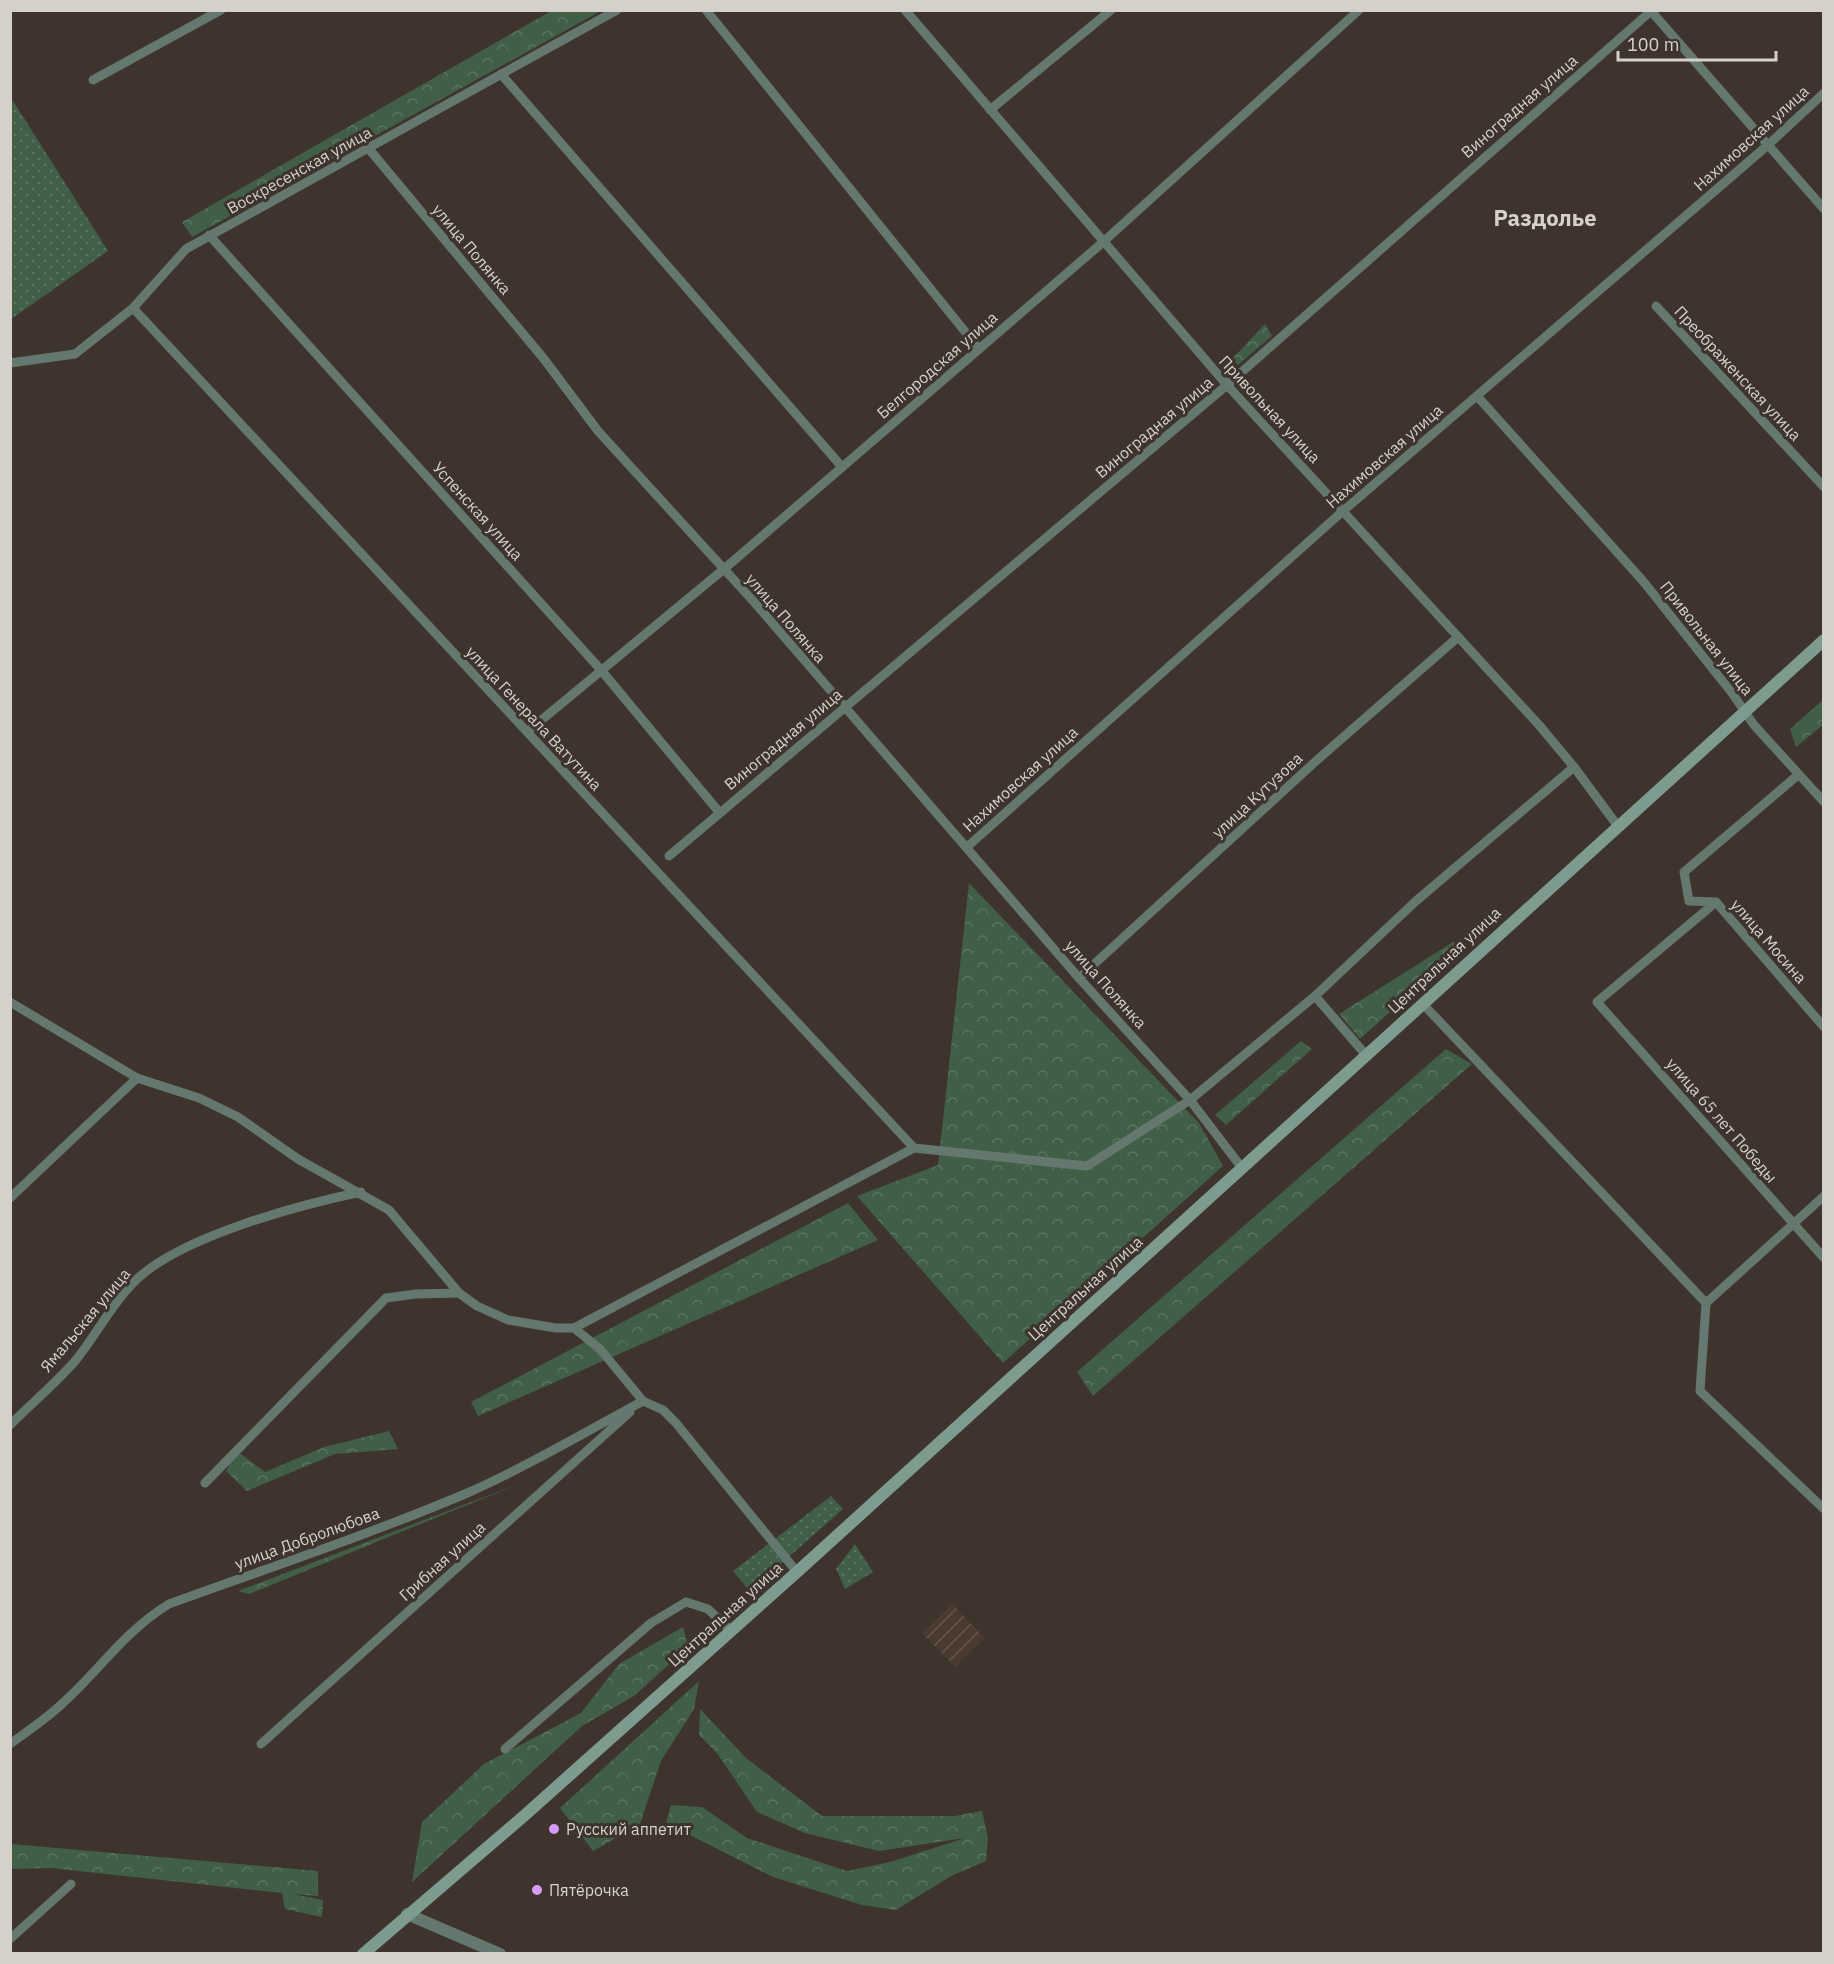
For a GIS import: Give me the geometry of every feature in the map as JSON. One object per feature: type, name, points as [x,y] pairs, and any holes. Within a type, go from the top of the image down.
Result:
[{"type":"main road","name":"Центральная улица","points":[[363,1953],[406,1914],[525,1815],[797,1572],[1617,825],[1824,640]]},
{"type":"street","points":[[93,80],[221,10]]},
{"type":"street","name":"Воскресенская улица","points":[[10,363],[75,354],[133,308],[186,249],[617,10]]},
{"type":"street","points":[[706,10],[979,349]]},
{"type":"street","name":"Привольная улица","points":[[905,10],[1102,243],[1227,385],[1574,767],[1617,825]]},
{"type":"street","points":[[990,110],[1111,10]]},
{"type":"street","name":"Белгородская улица","points":[[526,732],[724,569],[1102,243],[1359,10]]},
{"type":"street","points":[[1651,10],[1824,209]]},
{"type":"street","name":"Виноградная улица","points":[[669,856],[1227,385],[1651,10]]},
{"type":"street","points":[[501,74],[842,467]]},
{"type":"street","name":"Нахимовская улица","points":[[967,847],[1343,511],[1768,145],[1824,93]]},
{"type":"street","name":"улица Полянка","points":[[369,149],[544,359],[598,431],[724,569],[1080,978],[1190,1100],[1242,1168]]},
{"type":"street","name":"Успенская улица","points":[[209,235],[601,670],[719,812]]},
{"type":"street","name":"Преображенская улица","points":[[1656,306],[1824,487]]},
{"type":"street","name":"улица Генерала Ватутина","points":[[133,308],[914,1148]]},
{"type":"street","name":"Привольная улица","points":[[1477,396],[1644,581],[1744,711],[1798,775],[1821,795]]},
{"type":"street","name":"улица Кутузова","points":[[1080,978],[1316,761],[1457,638]]},
{"type":"street","points":[[10,1002],[137,1078],[199,1098],[238,1117],[298,1159],[361,1192],[395,1216],[459,1293],[477,1306],[508,1320],[556,1328],[574,1328],[914,1148],[1087,1166],[1190,1100],[1315,996],[1416,901],[1574,767]]},
{"type":"street","points":[[1716,902],[1689,901],[1684,872],[1798,775]]},
{"type":"street","name":"улица 65 лет Победы","points":[[1716,902],[1598,1002],[1824,1258]]},
{"type":"street","name":"улица Мосина","points":[[1716,902],[1824,1027]]},
{"type":"street","points":[[1315,996],[1366,1055]]},
{"type":"street","points":[[1422,1003],[1706,1303]]},
{"type":"street","points":[[10,1198],[137,1078]]},
{"type":"street","name":"Ямальская улица","points":[[10,1425],[74,1361],[136,1280],[162,1260],[205,1239],[308,1203],[361,1192]]},
{"type":"street","points":[[1824,1196],[1792,1222],[1706,1303],[1700,1391],[1824,1509]]},
{"type":"street","points":[[205,1483],[386,1298],[416,1294],[459,1293]]},
{"type":"street","points":[[574,1328],[600,1348],[643,1401],[663,1410],[676,1423],[797,1572]]},
{"type":"street","name":"улица Добролюбова","points":[[10,1744],[65,1702],[124,1636],[145,1618],[169,1604],[366,1533],[466,1493],[555,1450],[643,1401]]},
{"type":"street","name":"Грибная улица","points":[[261,1744],[643,1401]]},
{"type":"street","points":[[505,1749],[651,1623],[686,1602],[708,1609],[731,1631]]},
{"type":"street","points":[[10,1939],[71,1884]]},
{"type":"street","points":[[406,1914],[500,1953]]},
{"type":"shaded area","points":[[952,1604],[985,1638],[955,1667],[922,1633]]},
{"type":"green space","points":[[551,11],[601,11],[192,237],[182,222]]},
{"type":"green space","points":[[10,96],[108,251],[11,319],[10,319]]},
{"type":"green space","points":[[1265,324],[1272,336],[1238,365],[1232,359]]},
{"type":"green space","points":[[1823,700],[1823,725],[1796,747],[1790,729]]},
{"type":"green space","points":[[969,883],[1199,1123],[1223,1166],[1003,1363],[857,1196],[938,1165]]},
{"type":"green space","points":[[1453,942],[1464,945],[1360,1039],[1339,1014]]},
{"type":"green space","points":[[1301,1041],[1312,1049],[1226,1125],[1215,1115]]},
{"type":"green space","points":[[1446,1049],[1472,1064],[1093,1396],[1077,1372]]},
{"type":"green space","points":[[848,1203],[878,1240],[478,1416],[471,1402]]},
{"type":"green space","points":[[389,1431],[398,1449],[335,1454],[247,1491],[226,1471],[237,1451],[265,1472],[324,1447]]},
{"type":"green space","points":[[516,1485],[249,1594],[238,1591]]},
{"type":"green space","points":[[831,1496],[843,1509],[750,1591],[733,1571]]},
{"type":"green space","points":[[855,1544],[873,1572],[845,1589],[836,1569]]},
{"type":"green space","points":[[683,1627],[688,1647],[634,1696],[582,1726],[412,1882],[422,1822],[484,1764],[581,1713],[619,1664]]},
{"type":"green space","points":[[699,1681],[694,1709],[661,1761],[640,1824],[593,1851],[560,1808]]},
{"type":"green space","points":[[700,1709],[746,1758],[822,1816],[955,1816],[982,1811],[988,1838],[986,1861],[951,1876],[896,1910],[862,1905],[773,1877],[666,1823],[671,1805],[702,1807],[747,1838],[847,1871],[890,1862],[965,1838],[879,1851],[805,1833],[757,1812],[717,1753],[699,1735]]},
{"type":"green space","points":[[11,1844],[318,1871],[318,1896],[293,1894],[323,1900],[322,1917],[285,1909],[282,1893],[51,1868],[11,1869]]},
{"type":"place","name":"Русский аппетит","points":[[554,1829]]},
{"type":"place","name":"Пятёрочка","points":[[537,1890]]},
{"type":"district","name":"Раздолье","points":[[1545,218]]}]
